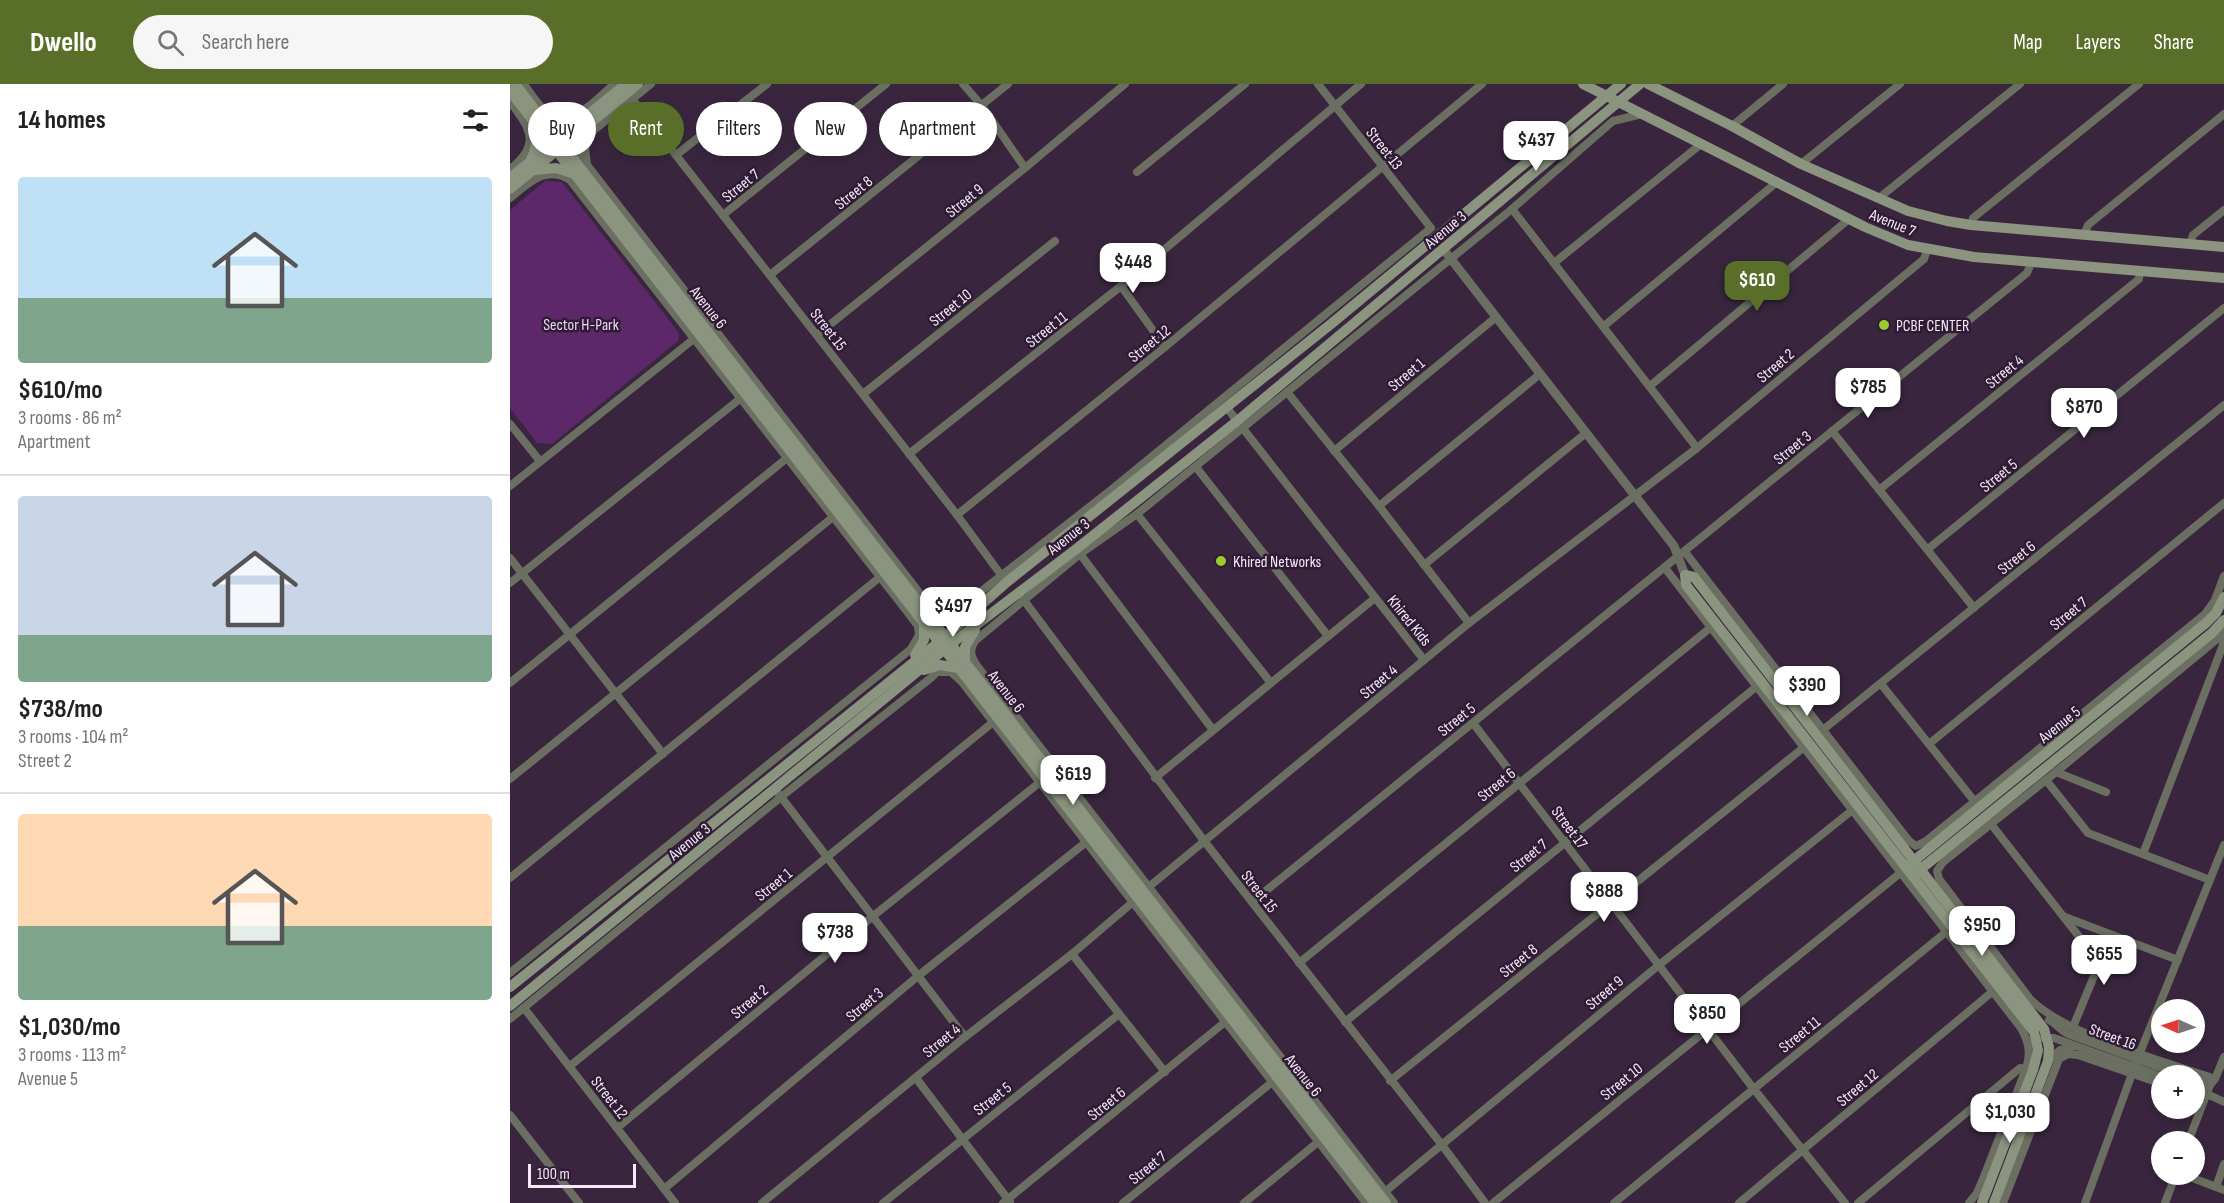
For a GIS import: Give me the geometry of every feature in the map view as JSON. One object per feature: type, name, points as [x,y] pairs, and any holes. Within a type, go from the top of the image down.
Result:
[{"type":"main road","points":[[596,113],[623,89],[638,84]]},
{"type":"main road","name":"Avenue 7","points":[[1583,84],[1849,219],[1908,245],[1927,250],[2031,263],[2224,279]]},
{"type":"main road","name":"Avenue 3","points":[[945,643],[1004,579],[1227,408],[1621,84]]},
{"type":"main road","name":"Avenue 3","points":[[510,987],[907,666],[1021,597],[1239,426],[1594,129],[1618,101],[1640,84]]},
{"type":"main road","name":"Avenue 7","points":[[1648,84],[1801,164],[1926,216],[1971,225],[2224,247]]},
{"type":"main road","name":"Avenue 6","points":[[517,86],[528,104]]},
{"type":"main road","points":[[510,189],[531,166],[534,156]]},
{"type":"main road","points":[[510,178],[544,156]]},
{"type":"main road","name":"Avenue 6","points":[[567,156],[1376,1200]]},
{"type":"main road","points":[[531,166],[578,170]]},
{"type":"main road","points":[[1982,1203],[2015,1133],[2048,1061],[2041,1034],[2032,1011],[1911,869],[1855,808],[1686,585],[1685,575],[1694,577],[1811,720],[1906,843],[1911,869],[2041,1034],[2033,1070],[2015,1133],[1994,1203]]},
{"type":"main road","name":"Avenue 5","points":[[1911,869],[1928,844],[2206,623],[2218,610],[2224,597]]},
{"type":"main road","points":[[907,666],[924,640],[928,620],[948,621],[970,614]]},
{"type":"main road","name":"Avenue 5","points":[[1911,869],[2212,633],[2224,620]]},
{"type":"main road","points":[[907,666],[962,665],[965,647],[978,625]]},
{"type":"main road","name":"Avenue 3","points":[[510,1006],[778,793],[907,666]]},
{"type":"street","points":[[517,86],[547,112],[562,117],[582,111],[623,89],[651,84]]},
{"type":"street","points":[[684,149],[767,84]]},
{"type":"street","name":"Street 7","points":[[723,215],[886,84]]},
{"type":"street","points":[[963,84],[979,102]]},
{"type":"street","name":"Street 8","points":[[987,102],[1008,84]]},
{"type":"street","name":"Street 9","points":[[817,335],[1025,168],[1125,84]]},
{"type":"street","points":[[1137,172],[1245,84]]},
{"type":"street","name":"Street 13","points":[[1004,579],[1431,228],[1318,84]]},
{"type":"street","name":"Street 11","points":[[909,454],[1121,286],[1361,84]]},
{"type":"street","name":"Street 12","points":[[957,515],[1165,347],[1482,84]]},
{"type":"street","points":[[1732,126],[1783,84]]},
{"type":"street","points":[[1801,164],[1900,84]]},
{"type":"street","points":[[1879,198],[2020,84]]},
{"type":"street","points":[[1971,225],[1973,218],[2139,84]]},
{"type":"street","points":[[623,89],[586,142],[585,153],[588,165],[602,202],[695,338],[787,458],[880,577],[917,607],[933,610],[940,615],[953,614],[1004,579]]},
{"type":"street","name":"Street 15","points":[[623,89],[633,102]]},
{"type":"street","points":[[510,102],[524,120],[530,136],[525,156],[510,169]]},
{"type":"street","points":[[1394,1203],[1376,1200],[1318,1142],[1225,1022],[1140,895],[1085,843],[992,723],[970,675],[970,652],[973,643],[1021,597],[1137,514],[1196,466],[1239,426],[1287,392],[1447,254],[1512,209],[1594,129],[1613,121],[1642,114]]},
{"type":"street","points":[[2084,235],[2088,225],[2224,114]]},
{"type":"street","points":[[997,128],[1025,168]]},
{"type":"street","points":[[1554,263],[1701,144]]},
{"type":"street","points":[[578,170],[579,156]]},
{"type":"street","name":"Street 15","points":[[677,156],[957,515],[1004,579]]},
{"type":"street","name":"Street 8","points":[[770,275],[919,156]]},
{"type":"street","points":[[510,198],[537,177],[554,173],[570,180],[602,202]]},
{"type":"street","points":[[1604,326],[1777,182]]},
{"type":"street","points":[[1512,209],[1697,448]]},
{"type":"street","points":[[2190,244],[2193,235],[2224,210]]},
{"type":"street","points":[[1650,386],[1849,219]]},
{"type":"street","name":"Street 10","points":[[863,394],[1055,241]]},
{"type":"street","name":"Street 2","points":[[1634,495],[1697,448],[1924,259],[1927,250]]},
{"type":"street","points":[[1447,254],[1811,720],[1824,729],[1906,843],[1916,846],[1928,844],[1975,802],[2205,614],[2215,600],[2224,576]]},
{"type":"street","name":"Street 3","points":[[1682,554],[2027,273],[2031,263]]},
{"type":"street","name":"Street 4","points":[[1880,490],[2139,279],[2140,271]]},
{"type":"street","points":[[1121,286],[1165,347]]},
{"type":"street","name":"Street 5","points":[[1928,549],[2224,308]]},
{"type":"street","name":"Street 1","points":[[1334,451],[1495,318]]},
{"type":"street","points":[[510,486],[695,338]]},
{"type":"street","points":[[1379,506],[1540,374]]},
{"type":"street","points":[[1287,392],[1469,623]]},
{"type":"street","points":[[510,583],[741,398]]},
{"type":"street","name":"Street 6","points":[[1824,729],[2224,405]]},
{"type":"street","name":"Khired Kids","points":[[1227,408],[1424,660]]},
{"type":"street","points":[[510,424],[540,461]]},
{"type":"street","points":[[1832,431],[1974,608]]},
{"type":"street","points":[[1424,565],[1586,434]]},
{"type":"street","points":[[510,683],[787,458]]},
{"type":"street","points":[[1196,466],[1328,636]]},
{"type":"street","name":"Street 4","points":[[762,1203],[965,1037],[1072,954],[1469,623],[1634,495]]},
{"type":"street","name":"Street 7","points":[[1929,744],[2224,502]]},
{"type":"street","points":[[1137,514],[1271,683]]},
{"type":"street","points":[[510,779],[833,517]]},
{"type":"street","points":[[1080,554],[1213,730]]},
{"type":"street","points":[[1682,554],[1685,575]]},
{"type":"street","name":"Street 5","points":[[1252,902],[1682,554]]},
{"type":"street","points":[[510,558],[663,754]]},
{"type":"street","points":[[1665,568],[1803,748],[1855,808]]},
{"type":"street","points":[[510,878],[880,577]]},
{"type":"street","name":"Street 15","points":[[1021,597],[1155,778],[1390,1081],[1442,1144],[1485,1203]]},
{"type":"street","points":[[1155,778],[1375,598]]},
{"type":"street","points":[[510,973],[907,666],[919,635],[917,607]]},
{"type":"street","name":"Street 6","points":[[1299,963],[1710,628]]},
{"type":"street","points":[[2067,1030],[2030,999],[1939,879],[1937,871],[1939,865],[2223,634]]},
{"type":"street","points":[[2143,854],[2223,645],[2223,634]]},
{"type":"street","points":[[510,1019],[778,793],[937,672],[970,675]]},
{"type":"street","points":[[1881,684],[1975,802]]},
{"type":"street","name":"Street 7","points":[[1345,1022],[1756,687]]},
{"type":"street","name":"Street 1","points":[[570,1066],[992,723]]},
{"type":"street","name":"Street 17","points":[[1473,723],[1753,1088],[1845,1203]]},
{"type":"street","name":"Street 8","points":[[1390,1081],[1803,748]]},
{"type":"street","points":[[2056,772],[2106,792]]},
{"type":"street","points":[[2046,780],[2088,833],[2210,880]]},
{"type":"street","name":"Street 2","points":[[618,1128],[872,917],[1039,783]]},
{"type":"street","points":[[778,793],[965,1037]]},
{"type":"street","name":"Street 9","points":[[1376,1200],[1659,965],[1855,808]]},
{"type":"street","points":[[1991,824],[2100,962]]},
{"type":"street","name":"Street 3","points":[[663,1189],[918,976],[1085,843]]},
{"type":"street","points":[[2085,1203],[2136,1063],[2224,845]]},
{"type":"street","points":[[1911,869],[1946,932],[2025,1035],[2029,1048],[2026,1069],[1983,1179],[1977,1193],[1969,1203]]},
{"type":"street","name":"Street 10","points":[[1493,1203],[1707,1028],[1911,869]]},
{"type":"street","points":[[2062,916],[2178,960]]},
{"type":"street","name":"Street 11","points":[[1614,1203],[1946,932]]},
{"type":"street","points":[[2067,1030],[2111,935]]},
{"type":"street","points":[[1072,954],[1118,1015],[1166,1072]]},
{"type":"street","name":"Street 12","points":[[1739,1203],[1992,992]]},
{"type":"street","name":"Street 12","points":[[524,1008],[675,1203]]},
{"type":"street","points":[[2032,1011],[2067,1030]]},
{"type":"street","name":"Street 5","points":[[883,1203],[1118,1015]]},
{"type":"street","name":"Street 6","points":[[1007,1202],[1225,1022]]},
{"type":"street","points":[[2041,1034],[2067,1030]]},
{"type":"street","name":"Street 16","points":[[2067,1030],[2151,1071]]},
{"type":"street","name":"Street 16","points":[[2041,1034],[2151,1067]]},
{"type":"street","name":"Street 16","points":[[2048,1061],[2060,1050],[2075,1046]]},
{"type":"street","points":[[2003,1203],[2059,1059],[2068,1054],[2136,1063],[2209,1089]]},
{"type":"street","points":[[2192,1131],[2224,1057]]},
{"type":"street","points":[[2136,1063],[2151,1075]]},
{"type":"street","points":[[1858,1203],[2020,1068],[2026,1069]]},
{"type":"street","points":[[916,1078],[1007,1202]]},
{"type":"street","name":"Street 7","points":[[1123,1203],[1271,1083]]},
{"type":"street","points":[[2205,1086],[2224,1102]]},
{"type":"street","points":[[2205,1091],[2209,1089]]},
{"type":"street","points":[[510,1115],[579,1203]]},
{"type":"street","points":[[1244,1203],[1318,1142]]},
{"type":"street","points":[[2205,1183],[2220,1189],[2224,1164]]},
{"type":"street","points":[[2165,1203],[2172,1185]]},
{"type":"green space","name":"Sector H-Park","points":[[545,181],[562,182],[679,333],[679,340],[552,444],[537,443],[510,408],[510,210]]},
{"type":"place","name":"PCBF CENTER","points":[[1884,325]]},
{"type":"place","name":"Khired Networks","points":[[1221,561]]}]
